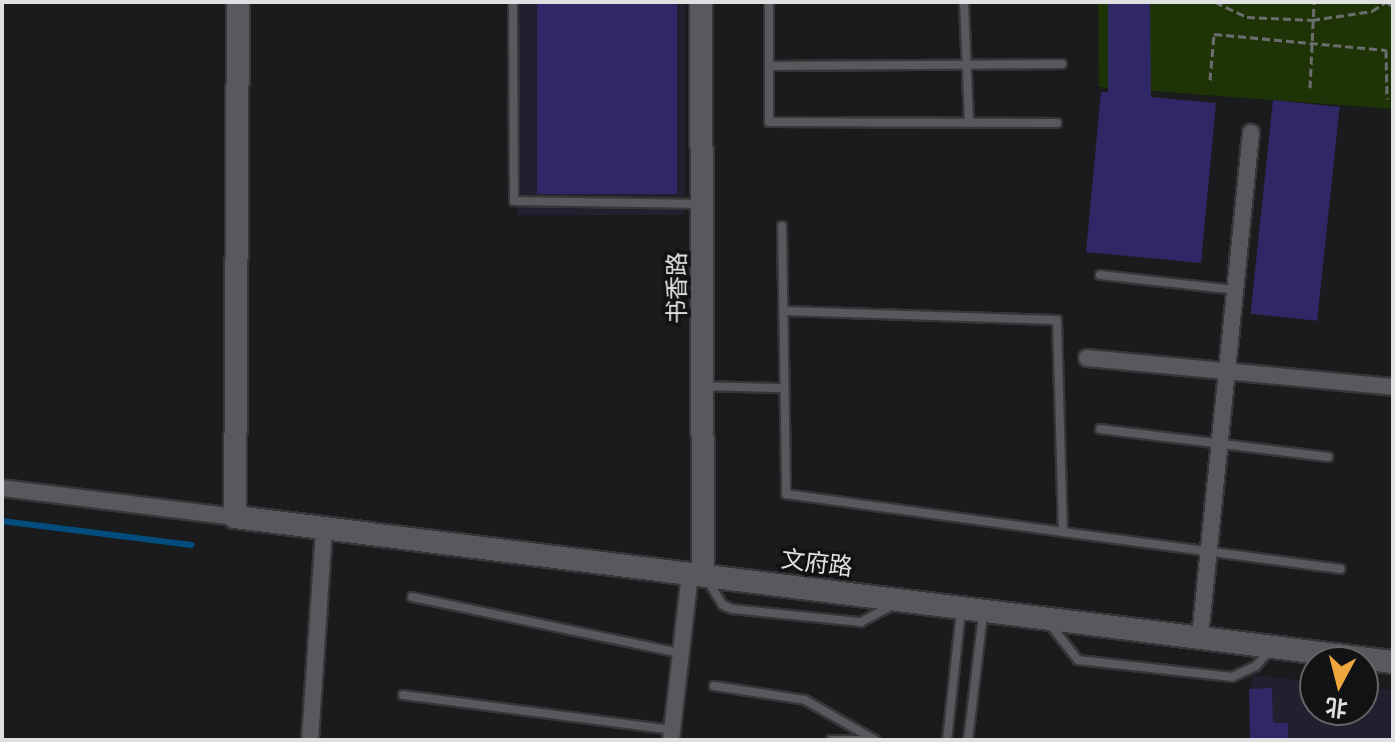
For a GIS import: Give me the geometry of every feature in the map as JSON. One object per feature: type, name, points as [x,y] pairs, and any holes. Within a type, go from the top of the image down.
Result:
[{"type":"street","points":[[2,488],[235,517],[238,2]]},
{"type":"street","name":"书香路","points":[[696,573],[702,386],[701,2]]},
{"type":"street","points":[[1200,637],[1251,133]]},
{"type":"street","points":[[1087,358],[1393,387]]},
{"type":"street","name":"文府路","points":[[235,517],[1393,662]]},
{"type":"street","points":[[310,740],[324,530]]},
{"type":"street","points":[[672,735],[681,653],[696,573]]},
{"type":"lane","points":[[513,2],[514,201],[702,204]]},
{"type":"lane","points":[[769,2],[769,122],[1057,123]]},
{"type":"lane","points":[[964,2],[969,123]]},
{"type":"lane","points":[[769,66],[1062,64]]},
{"type":"lane","points":[[782,226],[782,484],[794,499],[1341,569]]},
{"type":"lane","points":[[1100,275],[1235,290]]},
{"type":"lane","points":[[783,311],[1057,320],[1063,532]]},
{"type":"lane","points":[[702,386],[782,388]]},
{"type":"lane","points":[[1100,429],[1328,457]]},
{"type":"lane","points":[[696,573],[717,598],[732,609],[861,622],[902,599]]},
{"type":"lane","points":[[412,597],[681,653]]},
{"type":"lane","points":[[947,740],[973,608]]},
{"type":"lane","points":[[968,740],[973,608]]},
{"type":"lane","points":[[1046,617],[1078,660],[1232,677],[1256,666],[1273,647]]},
{"type":"lane","points":[[714,686],[805,700],[878,740]]},
{"type":"lane","points":[[403,695],[672,735]]},
{"type":"lane","points":[[831,740],[878,740]]},
{"type":"path","points":[[1215,2],[1247,17],[1317,20],[1372,11],[1386,2],[1393,6]]},
{"type":"path","points":[[1310,88],[1317,20],[1314,2]]},
{"type":"path","points":[[1210,80],[1214,34],[1314,44],[1390,53],[1387,99]]},
{"type":"shaded area","points":[[517,2],[685,2],[685,215],[517,215]]},
{"type":"shaded area","points":[[1252,675],[1299,680],[1299,726],[1379,726],[1379,689],[1393,690],[1393,740],[1253,740]]},
{"type":"green space","points":[[1098,2],[1393,2],[1393,109],[1099,87]]},
{"type":"building","points":[[537,2],[677,2],[677,194],[537,194]]},
{"type":"building","points":[[1108,2],[1150,2],[1151,97],[1216,103],[1201,263],[1086,252],[1101,92],[1108,92]]},
{"type":"building","points":[[1273,100],[1340,107],[1317,321],[1251,314]]},
{"type":"building","points":[[1272,688],[1273,723],[1288,723],[1288,740],[1250,740],[1249,689]]},
{"type":"waterway","points":[[2,521],[191,545]]}]
